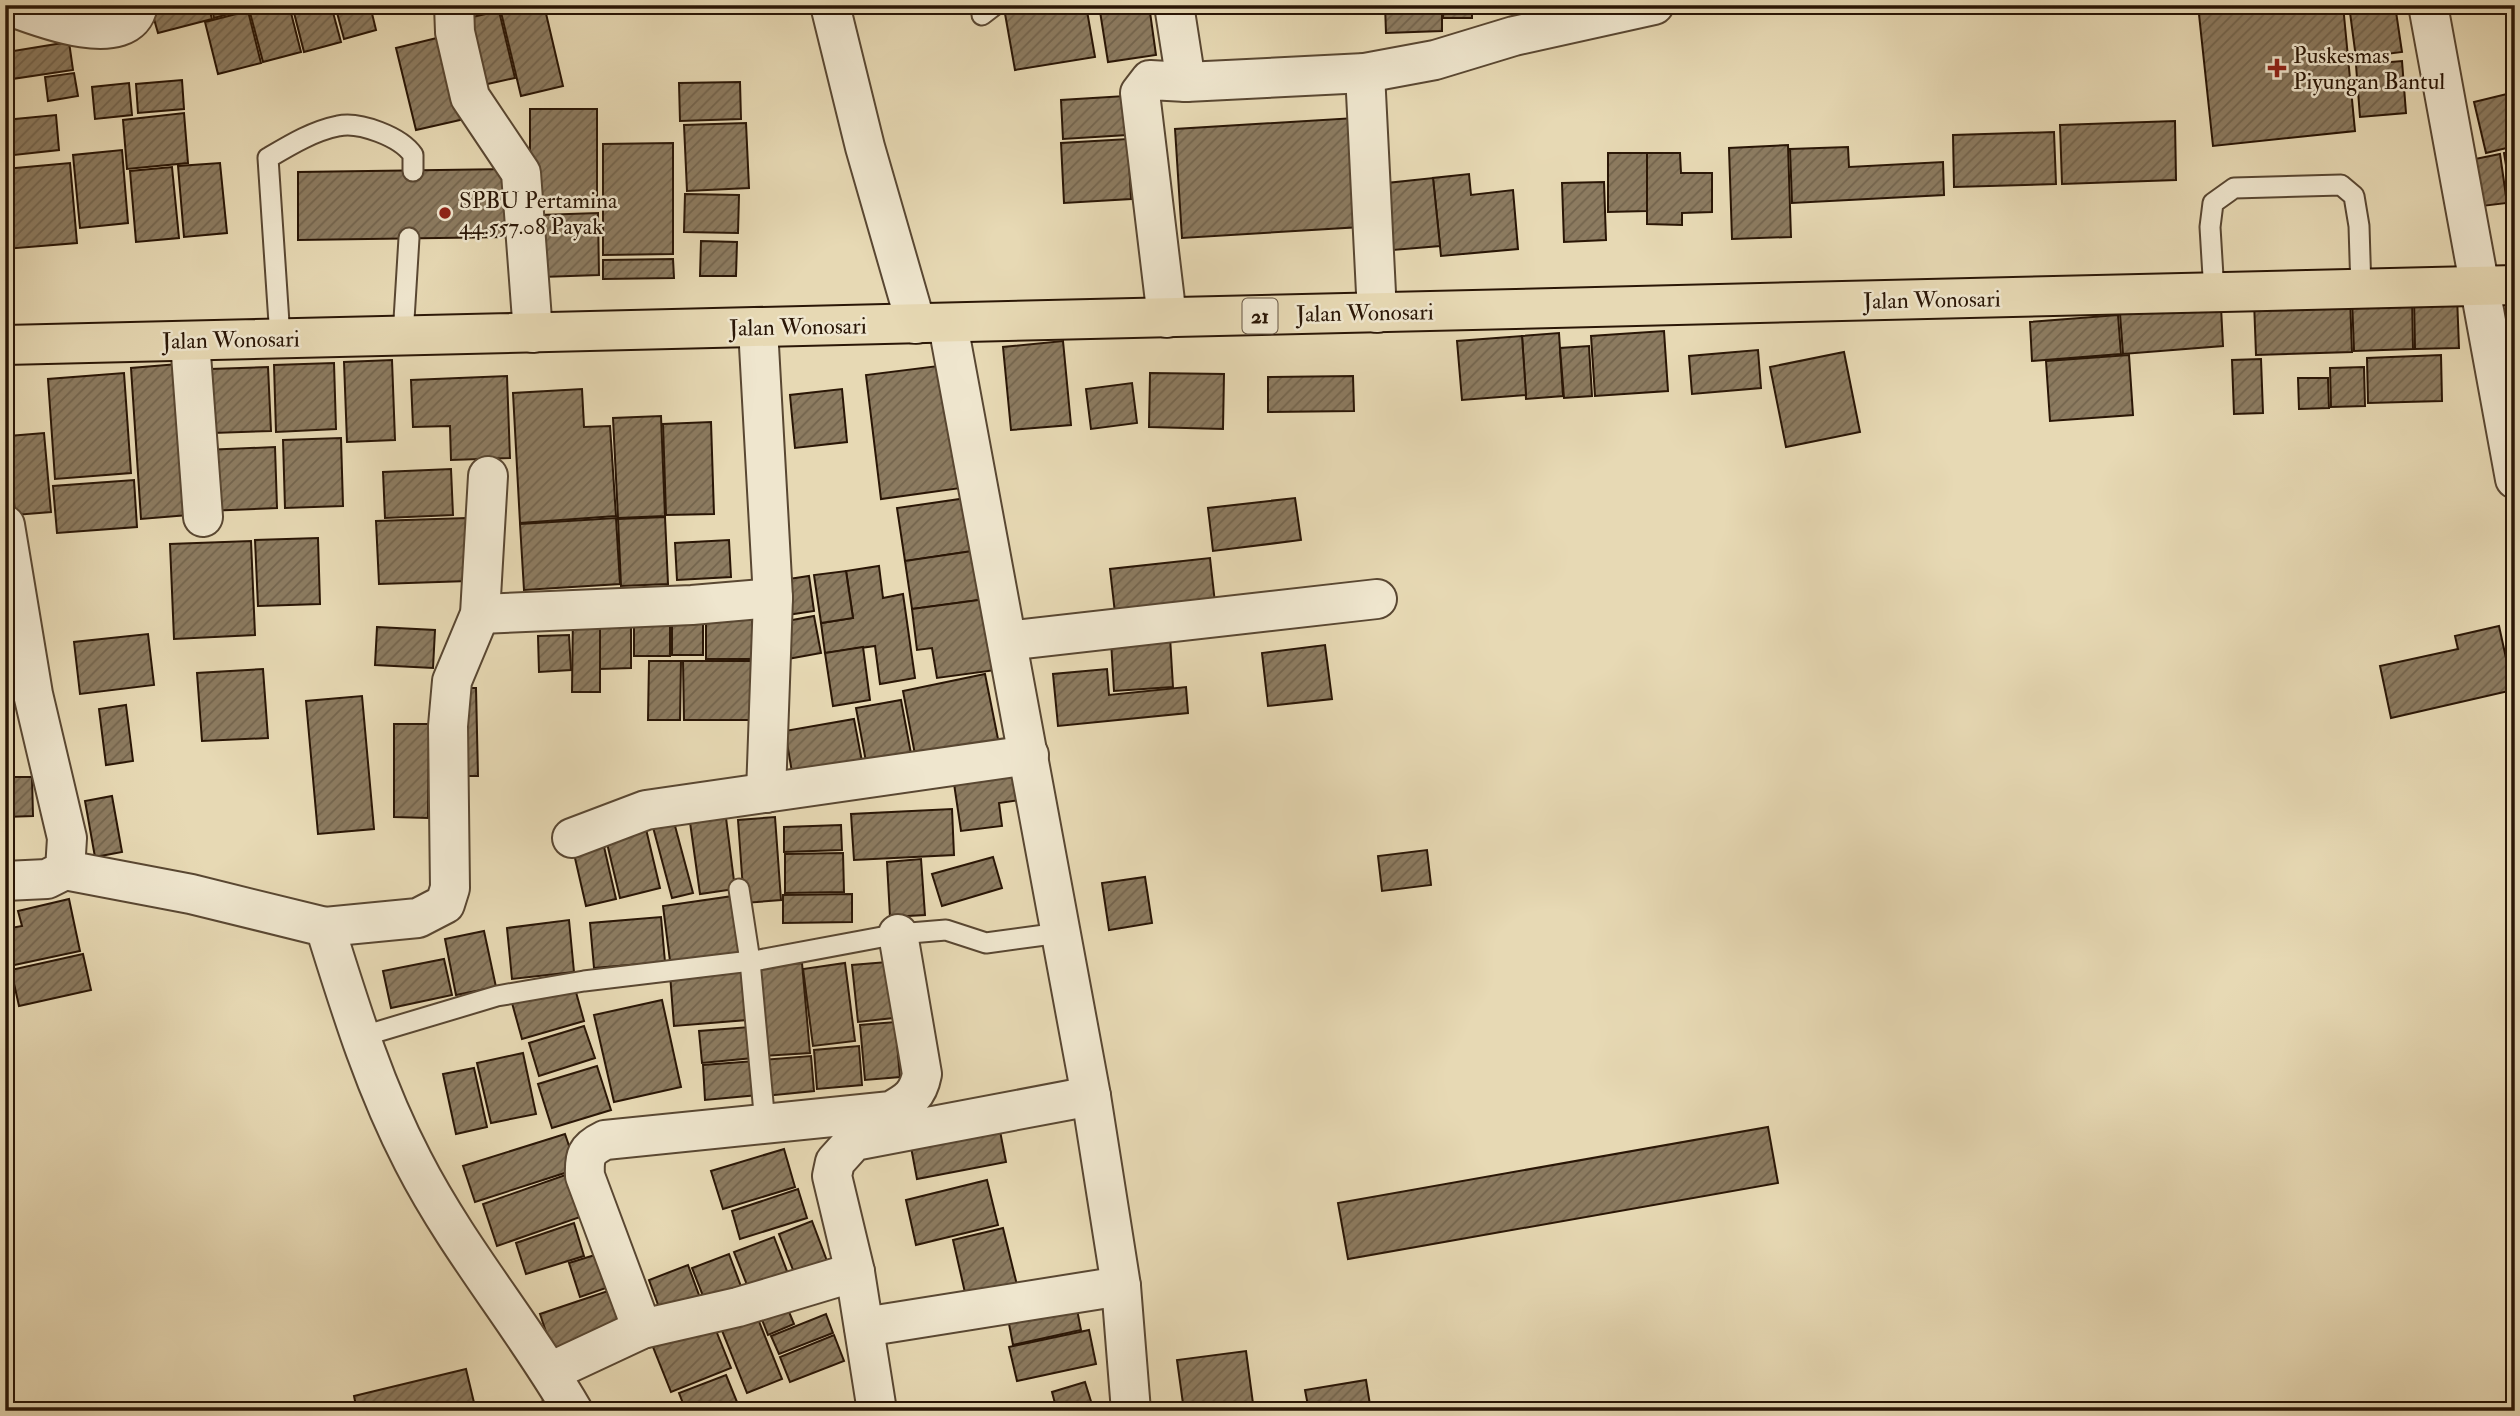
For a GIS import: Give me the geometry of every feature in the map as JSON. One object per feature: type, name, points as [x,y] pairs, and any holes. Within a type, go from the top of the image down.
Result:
[{"type":"highway","name":"Jalan Wonosari","points":[[5,345],[2498,286]]},
{"type":"street","points":[[7,5],[84,28],[113,30],[124,27],[132,19],[138,5]]},
{"type":"street","points":[[454,5],[455,33],[470,97],[521,173],[533,332]]},
{"type":"street","points":[[830,5],[865,147],[932,324],[1007,641],[1091,1096],[1121,1286],[1131,1411]]},
{"type":"street","points":[[1174,5],[1186,82]]},
{"type":"street","points":[[1167,318],[1140,93],[1150,80],[1186,82],[1365,73],[1436,60],[1514,36],[1654,5]]},
{"type":"street","points":[[2428,5],[2498,286],[2515,479]]},
{"type":"street","points":[[1365,73],[1377,313]]},
{"type":"street","points":[[758,328],[772,598],[766,793]]},
{"type":"street","points":[[190,341],[203,517]]},
{"type":"street","points":[[5,881],[47,879],[65,870],[191,894],[325,928],[418,918],[445,904],[450,888],[448,726],[452,681],[480,614],[488,476]]},
{"type":"street","points":[[5,525],[33,694],[67,838],[65,870]]},
{"type":"street","points":[[480,614],[692,605],[772,598]]},
{"type":"street","points":[[1007,641],[1377,599]]},
{"type":"street","points":[[572,838],[646,810],[1029,755]]},
{"type":"street","points":[[325,928],[359,1037],[413,1161],[497,1298],[550,1372],[573,1411]]},
{"type":"street","points":[[642,1329],[585,1176],[584,1157],[590,1147],[605,1140],[891,1111],[911,1100],[919,1090],[922,1074],[898,934]]},
{"type":"street","points":[[877,1411],[855,1272],[832,1176],[835,1162],[854,1141],[1091,1096]]},
{"type":"street","points":[[550,1372],[642,1329],[738,1307],[855,1272]]},
{"type":"street","points":[[864,1327],[1121,1286]]},
{"type":"lane","points":[[280,338],[268,158],[301,139],[341,125],[395,138],[413,155],[413,171]]},
{"type":"lane","points":[[2214,293],[2210,227],[2213,203],[2234,188],[2315,184],[2341,184],[2354,197],[2359,226],[2361,289]]},
{"type":"lane","points":[[403,336],[409,238]]},
{"type":"lane","points":[[739,889],[750,961],[765,1124]]},
{"type":"lane","points":[[359,1037],[497,996],[584,981],[750,961],[898,934],[946,930],[986,943],[1060,933]]},
{"type":"building","points":[[84,5],[126,5],[86,16]]},
{"type":"building","points":[[150,5],[208,5],[212,19],[158,33]]},
{"type":"building","points":[[211,5],[247,5],[247,9],[214,18]]},
{"type":"building","points":[[248,5],[289,5],[301,52],[263,62]]},
{"type":"building","points":[[292,5],[331,5],[341,42],[304,52]]},
{"type":"building","points":[[335,5],[370,5],[376,30],[344,39]]},
{"type":"building","points":[[513,5],[544,5],[563,86],[521,96],[500,8]]},
{"type":"building","points":[[1022,5],[1086,5],[1095,57],[1015,70],[1004,8]]},
{"type":"building","points":[[1099,5],[1149,5],[1156,55],[1108,62]]},
{"type":"building","points":[[1385,5],[1442,5],[1442,31],[1386,33]]},
{"type":"building","points":[[1443,5],[1472,5],[1472,18],[1443,18]]},
{"type":"building","name":"Puskesmas Piyungan Bantul","points":[[2198,5],[2343,5],[2355,131],[2213,146]]},
{"type":"building","points":[[2349,5],[2395,5],[2402,52],[2356,58]]},
{"type":"building","points":[[248,11],[261,63],[218,74],[205,22]]},
{"type":"building","points":[[499,11],[515,78],[474,87],[459,20]]},
{"type":"building","points":[[449,35],[469,118],[416,130],[396,48]]},
{"type":"building","points":[[69,42],[73,70],[12,79],[7,52]]},
{"type":"building","points":[[2402,61],[2406,113],[2360,117],[2356,65]]},
{"type":"building","points":[[74,73],[78,96],[48,101],[45,77]]},
{"type":"building","points":[[182,80],[184,109],[138,113],[136,84]]},
{"type":"building","points":[[740,82],[741,119],[680,121],[679,83]]},
{"type":"building","points":[[129,83],[132,115],[95,119],[92,87]]},
{"type":"building","points":[[2515,92],[2515,146],[2486,153],[2474,102]]},
{"type":"building","points":[[1125,96],[1127,135],[1063,139],[1061,100]]},
{"type":"building","points":[[530,109],[597,109],[597,201],[530,202]]},
{"type":"building","points":[[184,113],[188,163],[127,169],[123,120]]},
{"type":"building","points":[[56,115],[59,150],[5,156],[5,120]]},
{"type":"building","points":[[1355,118],[1361,227],[1182,238],[1175,129]]},
{"type":"building","points":[[2175,121],[2176,180],[2062,184],[2060,125]]},
{"type":"building","points":[[746,123],[749,188],[687,191],[684,125]]},
{"type":"building","points":[[2054,132],[2056,184],[1954,187],[1953,135]]},
{"type":"building","points":[[1128,139],[1131,199],[1064,203],[1061,143]]},
{"type":"building","points":[[673,143],[673,254],[603,255],[603,144]]},
{"type":"building","points":[[1788,145],[1791,237],[1732,239],[1729,148]]},
{"type":"building","points":[[1848,147],[1849,167],[1943,162],[1944,195],[1792,203],[1790,149]]},
{"type":"building","points":[[122,150],[128,223],[80,228],[73,155]]},
{"type":"building","points":[[2515,151],[2515,202],[2512,202],[2504,153]]},
{"type":"building","points":[[1608,153],[1647,153],[1647,211],[1608,212]]},
{"type":"building","points":[[1647,153],[1680,153],[1681,173],[1712,173],[1712,212],[1682,213],[1682,225],[1647,224]]},
{"type":"building","points":[[2500,154],[2507,203],[2482,206],[2475,159]]},
{"type":"building","points":[[70,163],[77,243],[5,249],[5,169]]},
{"type":"building","points":[[220,163],[227,233],[184,237],[178,166]]},
{"type":"building","points":[[172,167],[179,238],[136,242],[130,171]]},
{"type":"building","points":[[513,169],[514,237],[298,240],[298,172]]},
{"type":"building","points":[[1469,174],[1471,195],[1513,190],[1518,249],[1441,256],[1433,178]]},
{"type":"building","points":[[1433,178],[1440,246],[1393,250],[1387,183]]},
{"type":"building","points":[[1604,182],[1606,240],[1564,242],[1562,183]]},
{"type":"building","points":[[685,194],[739,195],[738,233],[684,232]]},
{"type":"building","points":[[598,213],[599,275],[542,277],[540,215]]},
{"type":"building","points":[[701,241],[737,242],[736,276],[700,276]]},
{"type":"building","points":[[673,259],[674,278],[603,279],[603,260]]},
{"type":"building","points":[[2457,296],[2459,348],[2415,349],[2414,297]]},
{"type":"building","points":[[2350,297],[2352,352],[2256,355],[2254,301]]},
{"type":"building","points":[[2412,297],[2413,349],[2354,351],[2352,299]]},
{"type":"building","points":[[2221,307],[2223,346],[2123,354],[2120,314]]},
{"type":"building","points":[[2118,315],[2121,354],[2032,361],[2030,322]]},
{"type":"building","points":[[1664,331],[1668,391],[1595,396],[1591,336]]},
{"type":"building","points":[[1559,333],[1563,396],[1526,399],[1522,336]]},
{"type":"building","points":[[1522,336],[1526,395],[1462,400],[1457,341]]},
{"type":"building","points":[[1063,341],[1071,425],[1011,430],[1003,347]]},
{"type":"building","points":[[1589,346],[1592,396],[1564,398],[1560,348]]},
{"type":"building","points":[[1758,350],[1761,388],[1692,394],[1689,356]]},
{"type":"building","points":[[1844,352],[1860,432],[1786,447],[1770,367]]},
{"type":"building","points":[[2129,355],[2133,415],[2050,421],[2046,361]]},
{"type":"building","points":[[2441,355],[2442,401],[2368,403],[2367,358]]},
{"type":"building","points":[[2261,359],[2263,413],[2234,414],[2232,360]]},
{"type":"building","points":[[392,360],[395,440],[347,442],[344,362]]},
{"type":"building","points":[[190,363],[200,514],[141,519],[131,368]]},
{"type":"building","points":[[334,363],[336,429],[276,432],[274,365]]},
{"type":"building","points":[[946,365],[961,488],[881,499],[866,375]]},
{"type":"building","points":[[268,367],[271,431],[213,433],[210,369]]},
{"type":"building","points":[[2364,367],[2365,406],[2331,407],[2330,368]]},
{"type":"building","points":[[124,373],[131,473],[55,479],[48,379]]},
{"type":"building","points":[[1150,373],[1224,374],[1223,429],[1149,427]]},
{"type":"building","points":[[507,376],[510,458],[451,460],[450,426],[413,427],[411,380]]},
{"type":"building","points":[[1353,376],[1354,411],[1268,412],[1268,377]]},
{"type":"building","points":[[2298,378],[2328,378],[2329,408],[2299,409]]},
{"type":"building","points":[[1132,383],[1137,423],[1091,429],[1086,389]]},
{"type":"building","points":[[582,389],[584,427],[610,426],[616,516],[520,523],[513,393]]},
{"type":"building","points":[[842,389],[847,442],[795,448],[790,395]]},
{"type":"building","points":[[661,416],[665,516],[618,518],[613,418]]},
{"type":"building","points":[[711,422],[714,514],[666,515],[663,424]]},
{"type":"building","points":[[44,433],[51,512],[15,515],[9,436]]},
{"type":"building","points":[[341,438],[343,506],[285,508],[283,440]]},
{"type":"building","points":[[275,447],[277,508],[206,511],[204,450]]},
{"type":"building","points":[[451,469],[453,515],[385,518],[383,472]]},
{"type":"building","points":[[134,480],[137,527],[57,533],[53,486]]},
{"type":"building","points":[[967,498],[974,551],[905,561],[897,508]]},
{"type":"building","points":[[1295,498],[1301,540],[1213,551],[1208,508]]},
{"type":"building","points":[[665,517],[668,584],[621,586],[618,519]]},
{"type":"building","points":[[466,518],[468,581],[379,584],[376,521]]},
{"type":"building","points":[[616,518],[620,584],[524,590],[520,524]]},
{"type":"building","points":[[318,538],[320,604],[258,606],[255,540]]},
{"type":"building","points":[[729,540],[731,577],[677,580],[675,543]]},
{"type":"building","points":[[251,541],[255,635],[174,639],[170,544]]},
{"type":"building","points":[[979,550],[986,599],[912,609],[905,561]]},
{"type":"building","points":[[1210,558],[1216,612],[1116,622],[1110,569]]},
{"type":"building","points":[[879,566],[883,598],[903,594],[915,678],[880,684],[875,646],[825,653],[821,623],[853,618],[846,571]]},
{"type":"building","points":[[846,571],[853,618],[821,623],[814,575]]},
{"type":"building","points":[[809,576],[814,611],[787,615],[782,580]]},
{"type":"building","points":[[986,599],[996,670],[937,678],[932,648],[917,650],[912,609]]},
{"type":"building","points":[[706,607],[752,607],[752,659],[706,659]]},
{"type":"building","points":[[672,608],[703,608],[703,655],[672,655]]},
{"type":"building","points":[[634,609],[670,609],[670,656],[634,656]]},
{"type":"building","points":[[573,611],[600,611],[600,692],[572,692]]},
{"type":"building","points":[[600,612],[631,612],[631,668],[600,669]]},
{"type":"building","points":[[814,616],[821,653],[782,660],[776,623]]},
{"type":"building","points":[[2499,626],[2513,690],[2391,718],[2380,666],[2458,649],[2455,636]]},
{"type":"building","points":[[377,627],[435,630],[433,668],[375,665]]},
{"type":"building","points":[[148,634],[154,685],[80,694],[74,642]]},
{"type":"building","points":[[569,635],[571,670],[539,672],[538,636]]},
{"type":"building","points":[[1170,637],[1173,687],[1114,691],[1111,641]]},
{"type":"building","points":[[1325,645],[1332,699],[1268,706],[1262,653]]},
{"type":"building","points":[[863,647],[870,700],[833,706],[825,653]]},
{"type":"building","points":[[649,661],[681,661],[680,720],[648,720]]},
{"type":"building","points":[[683,661],[752,661],[752,720],[684,720]]},
{"type":"building","points":[[263,669],[268,738],[202,741],[197,673]]},
{"type":"building","points":[[1107,669],[1109,695],[1186,687],[1188,713],[1058,726],[1053,674]]},
{"type":"building","points":[[985,674],[1000,749],[917,765],[903,691]]},
{"type":"building","points":[[455,688],[476,688],[478,776],[457,776]]},
{"type":"building","points":[[362,696],[374,829],[318,834],[306,701]]},
{"type":"building","points":[[901,700],[912,759],[867,767],[856,708]]},
{"type":"building","points":[[5,701],[13,762],[5,763]]},
{"type":"building","points":[[126,705],[133,761],[106,765],[99,709]]},
{"type":"building","points":[[854,719],[864,772],[794,784],[785,731]]},
{"type":"building","points":[[394,724],[429,724],[428,818],[394,817]]},
{"type":"building","points":[[1014,761],[1019,800],[999,803],[1002,826],[961,831],[952,770]]},
{"type":"building","points":[[5,777],[32,777],[33,816],[5,817]]},
{"type":"building","points":[[112,796],[122,852],[95,857],[85,801]]},
{"type":"building","points":[[952,809],[954,855],[854,860],[851,814]]},
{"type":"building","points":[[725,810],[735,889],[700,894],[689,815]]},
{"type":"building","points":[[671,811],[693,893],[672,898],[650,816]]},
{"type":"building","points":[[775,817],[781,900],[744,903],[738,820]]},
{"type":"building","points":[[841,825],[842,850],[784,852],[784,827]]},
{"type":"building","points":[[646,829],[660,888],[620,898],[606,839]]},
{"type":"building","points":[[602,838],[616,899],[586,906],[572,845]]},
{"type":"building","points":[[1427,850],[1431,885],[1382,891],[1378,856]]},
{"type":"building","points":[[843,853],[844,892],[785,893],[785,854]]},
{"type":"building","points":[[993,857],[1002,888],[942,906],[932,874]]},
{"type":"building","points":[[921,859],[925,915],[890,917],[887,862]]},
{"type":"building","points":[[1145,877],[1152,923],[1109,930],[1102,883]]},
{"type":"building","points":[[852,894],[852,922],[783,923],[783,895]]},
{"type":"building","points":[[733,896],[742,960],[671,969],[663,906]]},
{"type":"building","points":[[69,899],[80,951],[5,967],[5,929],[22,926],[18,911]]},
{"type":"building","points":[[661,917],[665,962],[594,968],[590,923]]},
{"type":"building","points":[[569,920],[574,972],[512,979],[507,928]]},
{"type":"building","points":[[484,931],[496,987],[456,995],[445,939]]},
{"type":"building","points":[[83,954],[91,990],[19,1006],[11,970]]},
{"type":"building","points":[[444,959],[452,995],[391,1008],[383,971]]},
{"type":"building","points":[[887,962],[893,1018],[858,1022],[852,965]]},
{"type":"building","points":[[802,963],[810,1053],[763,1056],[755,967]]},
{"type":"building","points":[[845,963],[855,1041],[813,1046],[803,969]]},
{"type":"building","points":[[743,968],[747,1020],[674,1026],[670,974]]},
{"type":"building","points":[[574,985],[584,1021],[522,1039],[512,1003]]},
{"type":"building","points":[[662,1000],[681,1087],[614,1102],[594,1015]]},
{"type":"building","points":[[895,1022],[900,1077],[865,1080],[860,1025]]},
{"type":"building","points":[[584,1026],[595,1058],[539,1076],[529,1043]]},
{"type":"building","points":[[750,1027],[753,1058],[702,1063],[699,1031]]},
{"type":"building","points":[[859,1046],[862,1085],[817,1089],[814,1050]]},
{"type":"building","points":[[523,1053],[536,1114],[491,1123],[477,1063]]},
{"type":"building","points":[[811,1056],[814,1091],[765,1096],[762,1060]]},
{"type":"building","points":[[755,1061],[758,1095],[705,1100],[703,1065]]},
{"type":"building","points":[[597,1066],[611,1110],[552,1128],[538,1084]]},
{"type":"building","points":[[474,1068],[487,1127],[456,1134],[443,1074]]},
{"type":"building","points":[[1768,1127],[1778,1183],[1348,1259],[1338,1203]]},
{"type":"building","points":[[1000,1131],[1006,1162],[917,1179],[911,1147]]},
{"type":"building","points":[[565,1134],[577,1169],[475,1202],[463,1166]]},
{"type":"building","points":[[784,1149],[795,1187],[723,1209],[711,1171]]},
{"type":"building","points":[[571,1173],[586,1215],[497,1246],[483,1204]]},
{"type":"building","points":[[987,1180],[998,1225],[916,1245],[906,1200]]},
{"type":"building","points":[[798,1189],[807,1218],[740,1239],[732,1211]]},
{"type":"building","points":[[812,1221],[827,1261],[795,1275],[779,1234]]},
{"type":"building","points":[[574,1223],[584,1256],[526,1274],[516,1243]]},
{"type":"building","points":[[1003,1228],[1017,1285],[966,1297],[953,1240]]},
{"type":"building","points":[[774,1237],[790,1279],[751,1295],[734,1252]]},
{"type":"building","points":[[598,1254],[609,1287],[580,1297],[569,1263]]},
{"type":"building","points":[[729,1254],[743,1292],[707,1306],[692,1268]]},
{"type":"building","points":[[688,1265],[703,1306],[664,1321],[649,1280]]},
{"type":"building","points":[[608,1291],[623,1336],[555,1359],[540,1314]]},
{"type":"building","points":[[1074,1294],[1081,1330],[1013,1345],[1006,1308]]},
{"type":"building","points":[[787,1307],[794,1324],[768,1335],[761,1317]]},
{"type":"building","points":[[754,1309],[782,1379],[747,1393],[719,1323]]},
{"type":"building","points":[[826,1314],[833,1333],[779,1354],[771,1336]]},
{"type":"building","points":[[713,1323],[731,1368],[671,1392],[653,1347]]},
{"type":"building","points":[[1089,1330],[1096,1364],[1017,1381],[1009,1347]]},
{"type":"building","points":[[834,1335],[844,1361],[790,1382],[780,1357]]},
{"type":"building","points":[[1246,1351],[1254,1411],[1184,1411],[1177,1360]]},
{"type":"building","points":[[466,1369],[476,1411],[357,1411],[354,1396]]},
{"type":"building","points":[[726,1375],[737,1402],[714,1411],[686,1411],[679,1393]]},
{"type":"building","points":[[1366,1380],[1371,1411],[1309,1411],[1305,1390]]},
{"type":"building","points":[[1085,1382],[1094,1411],[1057,1411],[1052,1392]]},
{"type":"building","points":[[551,1398],[556,1411],[520,1411],[520,1410]]},
{"type":"building","points":[[739,1403],[742,1411],[720,1411]]},
{"type":"building","points":[[1497,1406],[1497,1411],[1473,1411]]},
{"type":"place","name":"Puskesmas Piyungan Bantul","points":[[2277,68]]},
{"type":"place","name":"SPBU Pertamina 44.557.08 Payak","points":[[445,213]]}]
